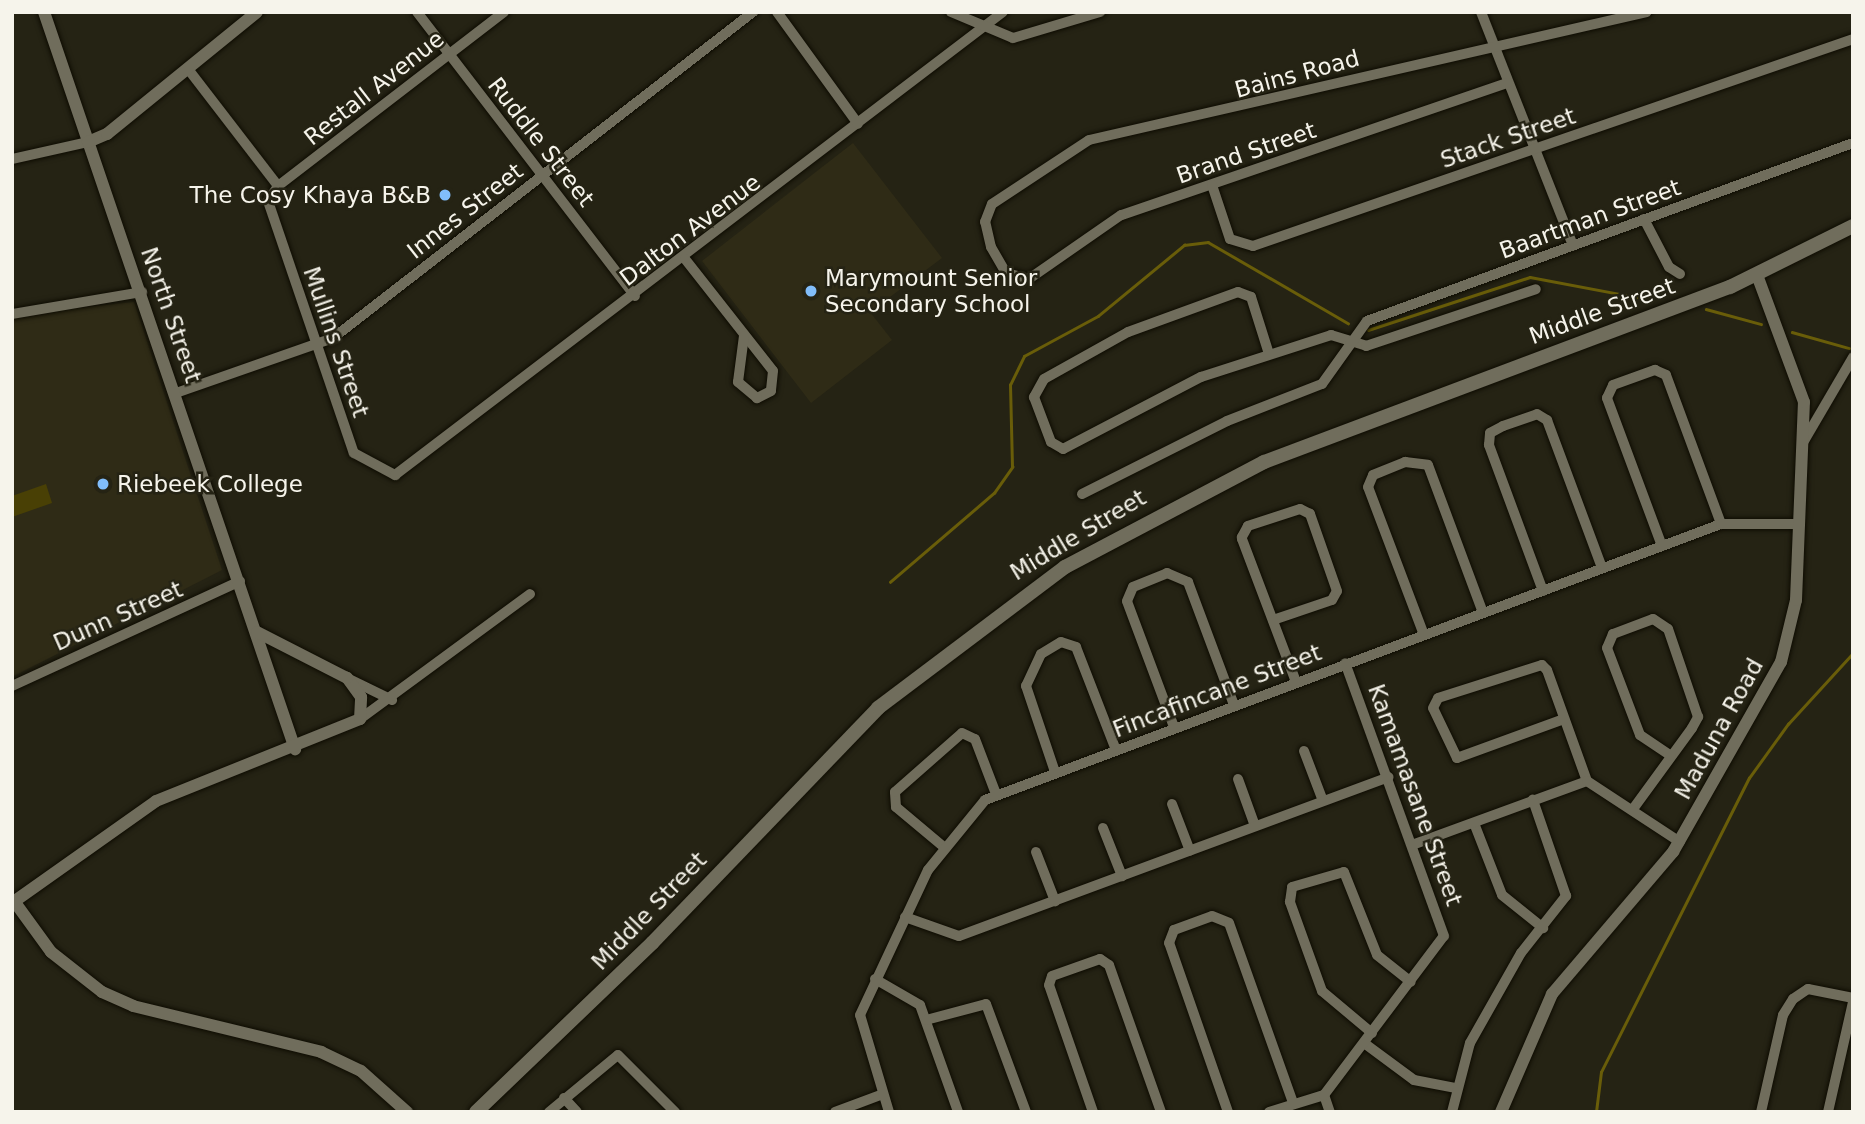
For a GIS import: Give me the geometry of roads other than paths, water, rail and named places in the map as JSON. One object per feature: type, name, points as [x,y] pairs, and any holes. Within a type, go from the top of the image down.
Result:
[{"type":"main road","name":"Middle Street","points":[[476,1112],[653,942],[878,708],[1065,567],[1264,462],[1757,275],[1853,226]]},
{"type":"street","name":"North Street","points":[[44,12],[142,292],[295,749]]},
{"type":"street","points":[[12,159],[88,142],[188,69],[257,12]]},
{"type":"street","name":"Ruddle Street","points":[[417,12],[635,296]]},
{"type":"street","name":"Restall Avenue","points":[[270,196],[278,186],[503,12]]},
{"type":"street","name":"Innes Street","points":[[176,393],[317,347],[753,12]]},
{"type":"street","points":[[777,12],[858,124]]},
{"type":"street","points":[[951,12],[983,30],[1028,37],[1100,12]]},
{"type":"street","name":"Dalton Avenue","points":[[399,476],[685,259],[1003,12]]},
{"type":"street","points":[[1481,12],[1507,83],[1537,148],[1573,246]]},
{"type":"street","name":"Bains Road","points":[[1010,276],[991,247],[985,222],[1000,198],[1089,140],[1212,116],[1492,43],[1647,12]]},
{"type":"street","name":"Stack Street","points":[[1212,185],[1230,239],[1249,247],[1853,39]]},
{"type":"street","points":[[188,69],[278,186]]},
{"type":"street","name":"Brand Street","points":[[1010,276],[1029,279],[1109,220],[1507,83]]},
{"type":"street","name":"Baartman Street","points":[[1082,494],[1227,421],[1322,384],[1352,343],[1356,328],[1367,321],[1853,143]]},
{"type":"street","name":"Mullins Street","points":[[270,196],[317,347],[354,453],[399,476]]},
{"type":"street","points":[[1644,219],[1665,261],[1680,274]]},
{"type":"street","points":[[685,259],[773,371],[771,391],[757,398],[738,382],[744,336]]},
{"type":"street","name":"Maduna Road","points":[[1501,1112],[1552,994],[1680,842],[1781,662],[1796,600],[1804,441],[1802,388],[1757,275]]},
{"type":"street","name":"Baartman Street","points":[[1352,343],[1366,346],[1536,289]]},
{"type":"street","points":[[12,314],[142,292]]},
{"type":"street","points":[[1269,354],[1251,297],[1238,292],[1128,332],[1044,379],[1034,397],[1051,442],[1063,449],[1166,392],[1269,354],[1331,335],[1352,343]]},
{"type":"street","points":[[1804,441],[1853,357]]},
{"type":"street","points":[[1662,546],[1607,398],[1613,385],[1655,370],[1666,375],[1721,524]]},
{"type":"street","points":[[1543,591],[1489,445],[1492,432],[1503,426],[1535,415],[1547,420],[1602,568]]},
{"type":"street","points":[[1423,635],[1368,486],[1373,475],[1405,462],[1428,465],[1483,612]]},
{"type":"street","points":[[1273,620],[1332,600],[1336,591],[1310,514],[1300,509],[1248,526],[1242,537],[1296,682]]},
{"type":"street","name":"Fincafincane Street","points":[[889,1112],[858,1025],[875,979],[905,917],[945,848],[996,794],[1721,524],[1800,524]]},
{"type":"street","points":[[1174,727],[1127,601],[1133,587],[1167,573],[1188,582],[1234,705]]},
{"type":"street","name":"Dunn Street","points":[[12,686],[240,581]]},
{"type":"street","points":[[407,1112],[381,1086],[361,1071],[321,1052],[133,1006],[102,992],[51,952],[13,902],[156,801],[295,749],[360,719],[393,700],[530,594]]},
{"type":"street","points":[[1633,809],[1671,756],[1698,713],[1666,625],[1653,619],[1614,634],[1607,648],[1640,735],[1671,756]]},
{"type":"street","points":[[257,632],[393,700]]},
{"type":"street","points":[[1055,772],[1026,687],[1041,654],[1061,642],[1076,647],[1115,750]]},
{"type":"street","name":"Kamamasane Street","points":[[1324,1095],[1444,936],[1345,663]]},
{"type":"street","points":[[1564,719],[1457,758],[1433,708],[1438,698],[1538,663],[1545,668],[1564,719],[1587,781],[1680,842]]},
{"type":"street","points":[[347,678],[361,697],[360,719]]},
{"type":"street","points":[[945,848],[896,807],[895,792],[962,733],[975,739],[996,794]]},
{"type":"street","points":[[1304,751],[1323,801]]},
{"type":"street","points":[[905,917],[953,937],[1388,776]]},
{"type":"street","points":[[1238,779],[1255,826]]},
{"type":"street","points":[[1412,845],[1587,781]]},
{"type":"street","points":[[1452,1112],[1456,1088],[1470,1043],[1521,953],[1543,928],[1567,890],[1533,800]]},
{"type":"street","points":[[1172,804],[1190,851]]},
{"type":"street","points":[[1474,822],[1502,895],[1543,928]]},
{"type":"street","points":[[1103,828],[1122,876]]},
{"type":"street","points":[[1036,852],[1055,901]]},
{"type":"street","points":[[1372,1033],[1322,992],[1290,902],[1292,887],[1344,872],[1377,955],[1411,982]]},
{"type":"street","points":[[1228,1112],[1169,943],[1174,930],[1212,916],[1229,923],[1293,1103]]},
{"type":"street","points":[[1093,1112],[1049,985],[1052,976],[1100,959],[1109,965],[1161,1112]]},
{"type":"street","points":[[875,979],[914,998],[926,1020],[958,1112]]},
{"type":"street","points":[[1761,1112],[1783,1015],[1802,990],[1853,1000],[1828,1112]]},
{"type":"street","points":[[926,1020],[986,1004],[1026,1112]]},
{"type":"street","points":[[1364,1043],[1414,1080],[1456,1088]]},
{"type":"street","points":[[549,1112],[606,1059],[622,1055],[676,1112]]},
{"type":"street","points":[[835,1112],[883,1094]]},
{"type":"street","points":[[1269,1112],[1324,1095],[1330,1112]]},
{"type":"street","points":[[564,1098],[577,1112]]},
{"type":"waterway","points":[[890,582],[994,493],[1012,467],[1010,385],[1024,356],[1098,316],[1184,245],[1208,242],[1348,323]]},
{"type":"waterway","points":[[1368,330],[1530,277],[1636,297]]},
{"type":"waterway","points":[[1706,309],[1761,324]]},
{"type":"waterway","points":[[1792,332],[1849,348]]},
{"type":"waterway","points":[[1596,1112],[1601,1072],[1749,778],[1788,724],[1853,653]]},
{"type":"place","name":"The Cosy Khaya B&B","points":[[445,195]]},
{"type":"place","name":"Marymount Senior Secondary School","points":[[811,291]]},
{"type":"place","name":"Riebeek College","points":[[103,484]]}]
